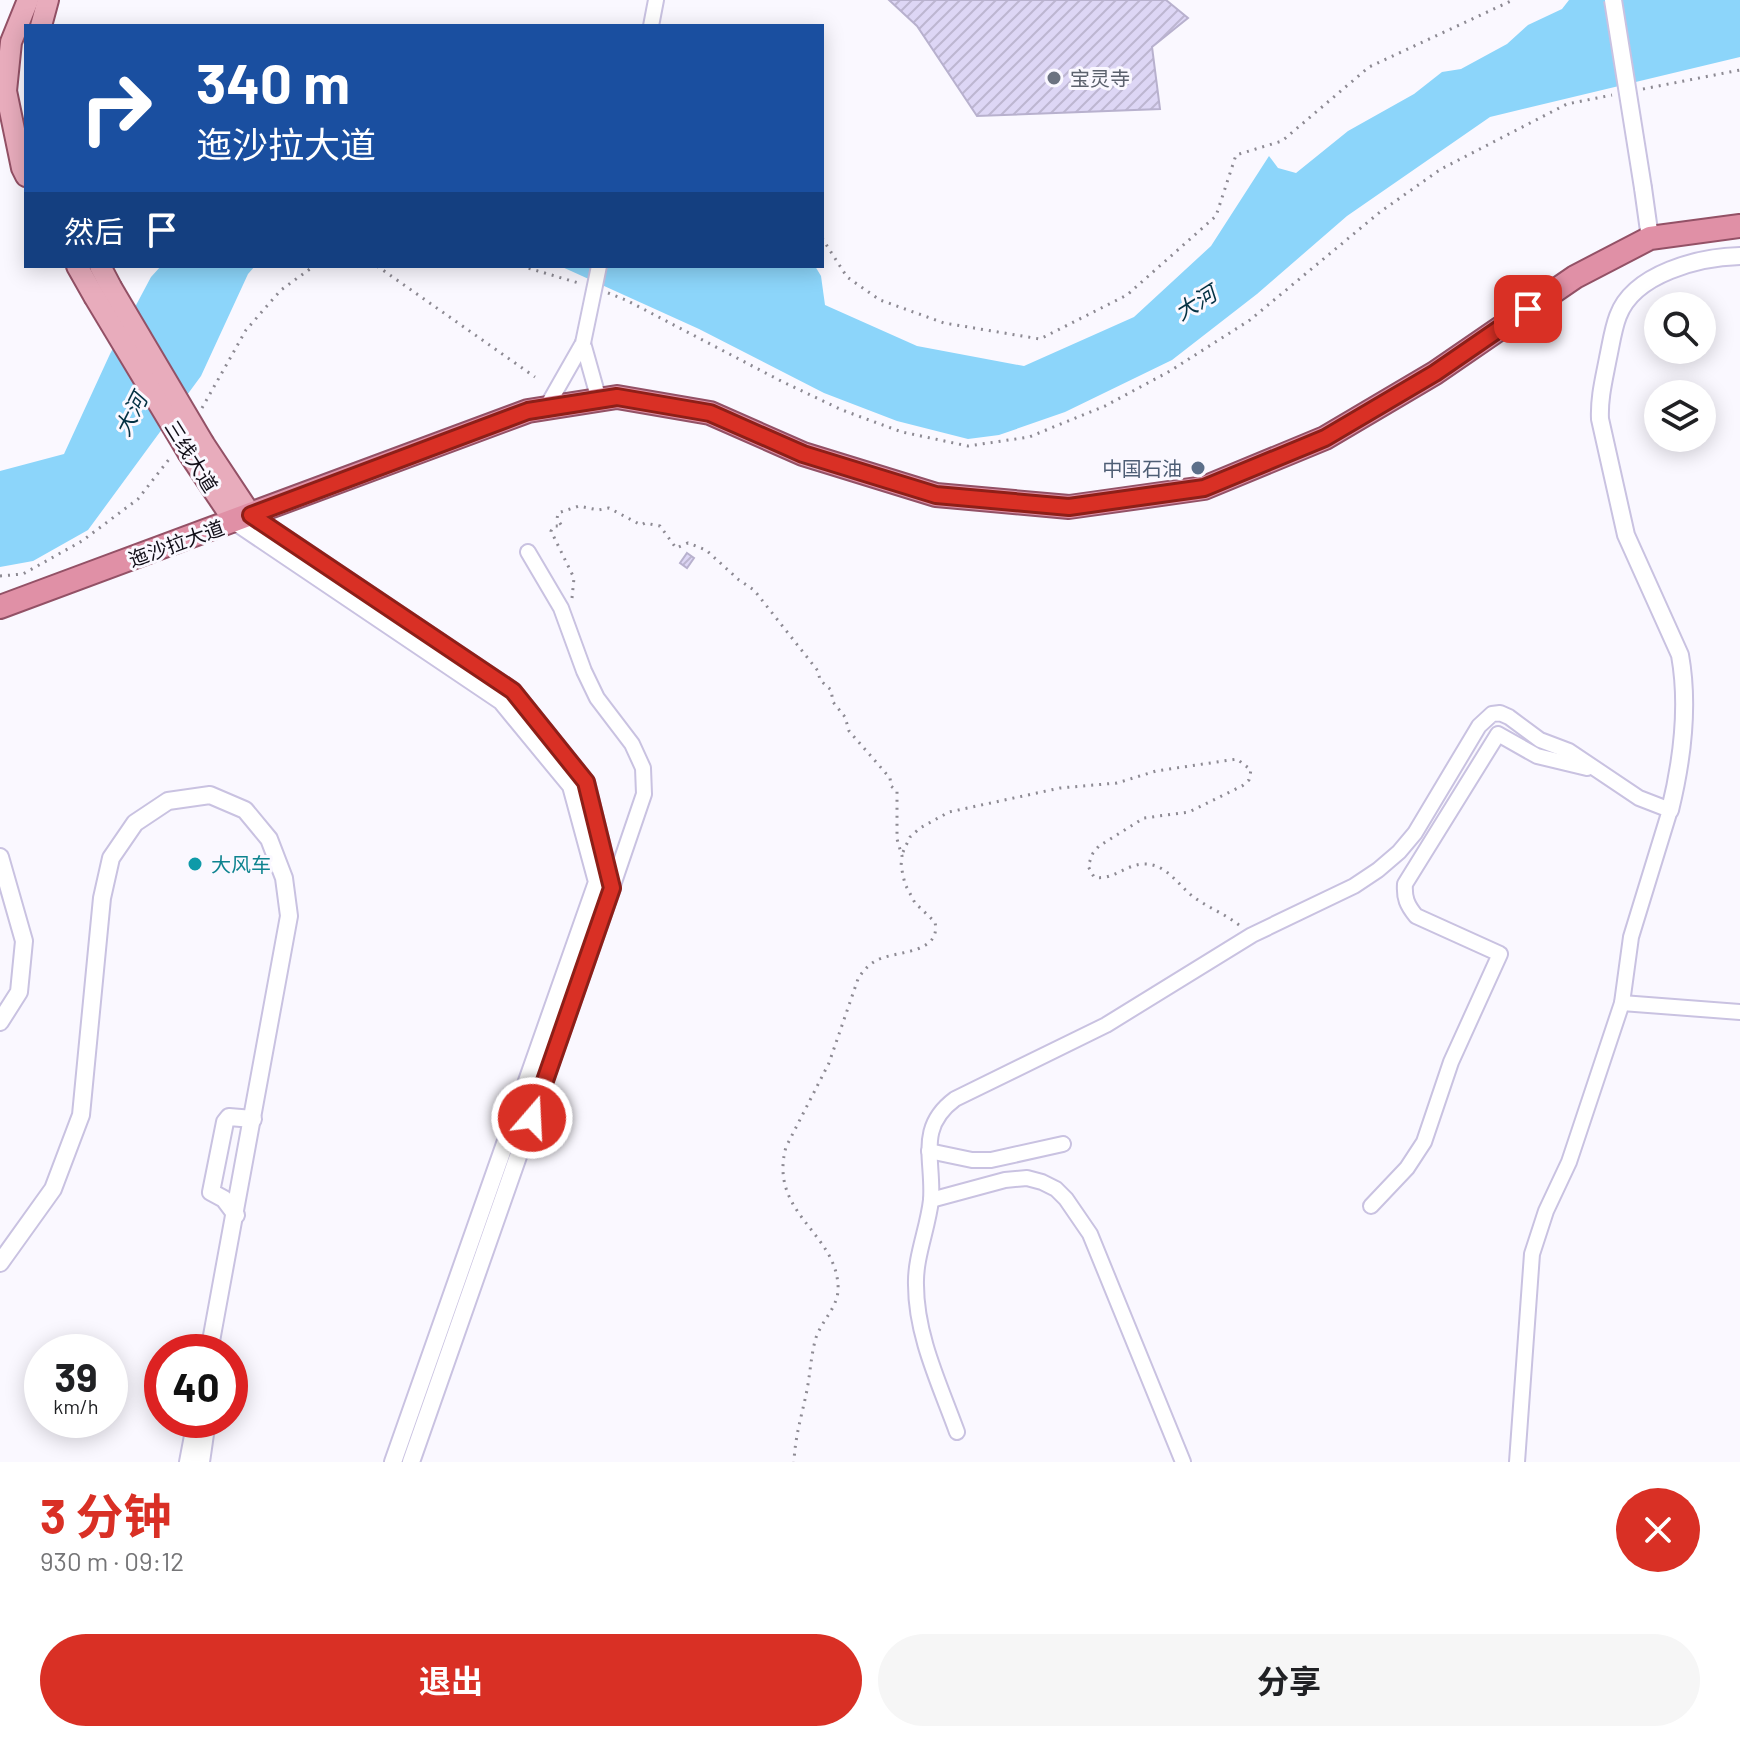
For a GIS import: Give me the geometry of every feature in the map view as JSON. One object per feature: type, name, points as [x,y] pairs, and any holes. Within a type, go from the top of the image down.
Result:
[{"type":"highway","name":"迤沙拉大道","points":[[0,607],[528,411],[617,397],[710,413],[803,454],[936,495],[1069,507],[1204,488],[1325,438],[1435,373],[1575,277],[1650,238],[1740,226]]},
{"type":"main road","points":[[24,172],[6,91],[11,42],[28,0]]},
{"type":"main road","points":[[42,24],[48,0]]},
{"type":"main road","name":"三线大道","points":[[79,268],[103,291],[196,449],[242,518]]},
{"type":"main road","name":"三线大道","points":[[100,268],[103,291]]},
{"type":"street","points":[[1613,0],[1650,238]]},
{"type":"street","points":[[1517,1462],[1532,1254],[1546,1211],[1569,1162],[1622,1003],[1631,937],[1678,778],[1683,725],[1682,663],[1675,639],[1626,535],[1600,419],[1599,400],[1617,316],[1635,291],[1671,271],[1699,262],[1740,256]]},
{"type":"street","points":[[546,408],[583,343],[599,268]]},
{"type":"street","points":[[583,343],[599,400]]},
{"type":"street","points":[[242,518],[513,691],[586,782],[612,888]]},
{"type":"street","points":[[242,518],[501,701],[571,786],[597,882],[393,1462]]},
{"type":"street","points":[[411,1462],[644,794],[643,768],[632,744],[597,698],[561,608],[528,552]]},
{"type":"street","points":[[957,1432],[927,1348],[918,1313],[915,1282],[931,1200],[931,1126],[936,1116],[955,1099],[1106,1025],[1252,935],[1354,886],[1378,870],[1415,833],[1479,726],[1492,714],[1509,717],[1540,740],[1569,751],[1639,798],[1670,810]]},
{"type":"street","points":[[1371,1206],[1407,1168],[1424,1142],[1451,1062],[1500,954],[1416,916],[1404,896],[1405,884],[1498,734],[1537,756],[1600,771]]},
{"type":"street","points":[[0,1263],[53,1189],[81,1115],[102,898],[111,858],[135,823],[168,801],[210,795],[245,810],[269,839],[284,878],[289,916],[212,1334]]},
{"type":"street","points":[[0,857],[24,941],[19,992],[0,1022]]},
{"type":"street","points":[[1622,1003],[1740,1012]]},
{"type":"street","points":[[219,1334],[235,1218],[224,1199],[211,1192],[225,1122],[229,1117],[253,1119]]},
{"type":"street","points":[[929,1151],[972,1160],[991,1160],[1063,1144]]},
{"type":"street","points":[[931,1200],[1005,1180],[1027,1178],[1042,1182],[1066,1199],[1090,1234],[1183,1462]]},
{"type":"street","points":[[188,1462],[193,1438]]},
{"type":"street","points":[[201,1462],[204,1438]]},
{"type":"path","points":[[824,241],[847,277],[880,300],[944,323],[1040,339],[1127,295],[1216,216],[1236,155],[1282,141],[1369,67],[1513,0]]},
{"type":"path","points":[[1639,90],[1740,70]]},
{"type":"path","points":[[600,290],[626,300],[818,399],[902,432],[968,446],[1029,437],[1105,406],[1170,371],[1236,329],[1380,212],[1441,169],[1567,104],[1625,93]]},
{"type":"path","points":[[380,268],[535,377]]},
{"type":"path","points":[[528,268],[587,286]]},
{"type":"path","points":[[561,608],[571,602],[575,588],[571,567],[551,531],[554,526],[562,526],[557,516],[561,511],[579,506],[616,510],[641,525],[660,526],[676,548],[688,543],[706,550],[761,597],[818,671],[820,680],[831,690],[833,702],[845,717],[849,731],[890,778],[891,786],[897,791],[897,839],[902,856]]},
{"type":"path","points":[[794,1462],[795,1437],[815,1342],[821,1325],[836,1301],[838,1282],[818,1240],[789,1199],[782,1160],[829,1063],[858,979],[872,963],[921,948],[934,937],[935,922],[915,903],[905,884],[902,856],[910,837],[949,812],[1071,786],[1117,783],[1156,771],[1237,759],[1251,770],[1249,780],[1242,786],[1189,812],[1144,818],[1099,846],[1089,859],[1088,866],[1094,877],[1101,878],[1135,865],[1159,867],[1195,898],[1252,935]]},
{"type":"water","name":"大河","points":[[1569,0],[1740,0],[1740,57],[1490,117],[1347,216],[1257,294],[1172,360],[1065,412],[999,435],[968,439],[897,421],[824,393],[699,329],[564,268],[816,268],[821,276],[825,305],[917,346],[1024,366],[1134,317],[1211,246],[1269,156],[1278,168],[1296,173],[1348,131],[1414,94],[1442,72],[1461,69],[1507,44],[1528,25],[1562,9]]},
{"type":"water","name":"大河","points":[[159,268],[253,268],[201,376],[88,530],[33,561],[0,567],[0,471],[64,454],[110,354],[151,277]]},
{"type":"building","name":"宝灵寺","points":[[889,0],[1166,0],[1188,18],[1152,47],[1160,109],[977,116],[917,26]]},
{"type":"building","points":[[687,553],[694,558],[687,568],[680,563]]},
{"type":"place","name":"宝灵寺","points":[[1054,78]]},
{"type":"place","name":"中国石油","points":[[1198,468]]},
{"type":"place","name":"大风车","points":[[195,864]]},
{"type":"route","points":[[532,1118],[612,888],[586,782],[513,691],[251,515],[528,411],[617,397],[710,413],[803,454],[936,495],[1069,507],[1204,488],[1325,438],[1435,373],[1528,309]]}]
